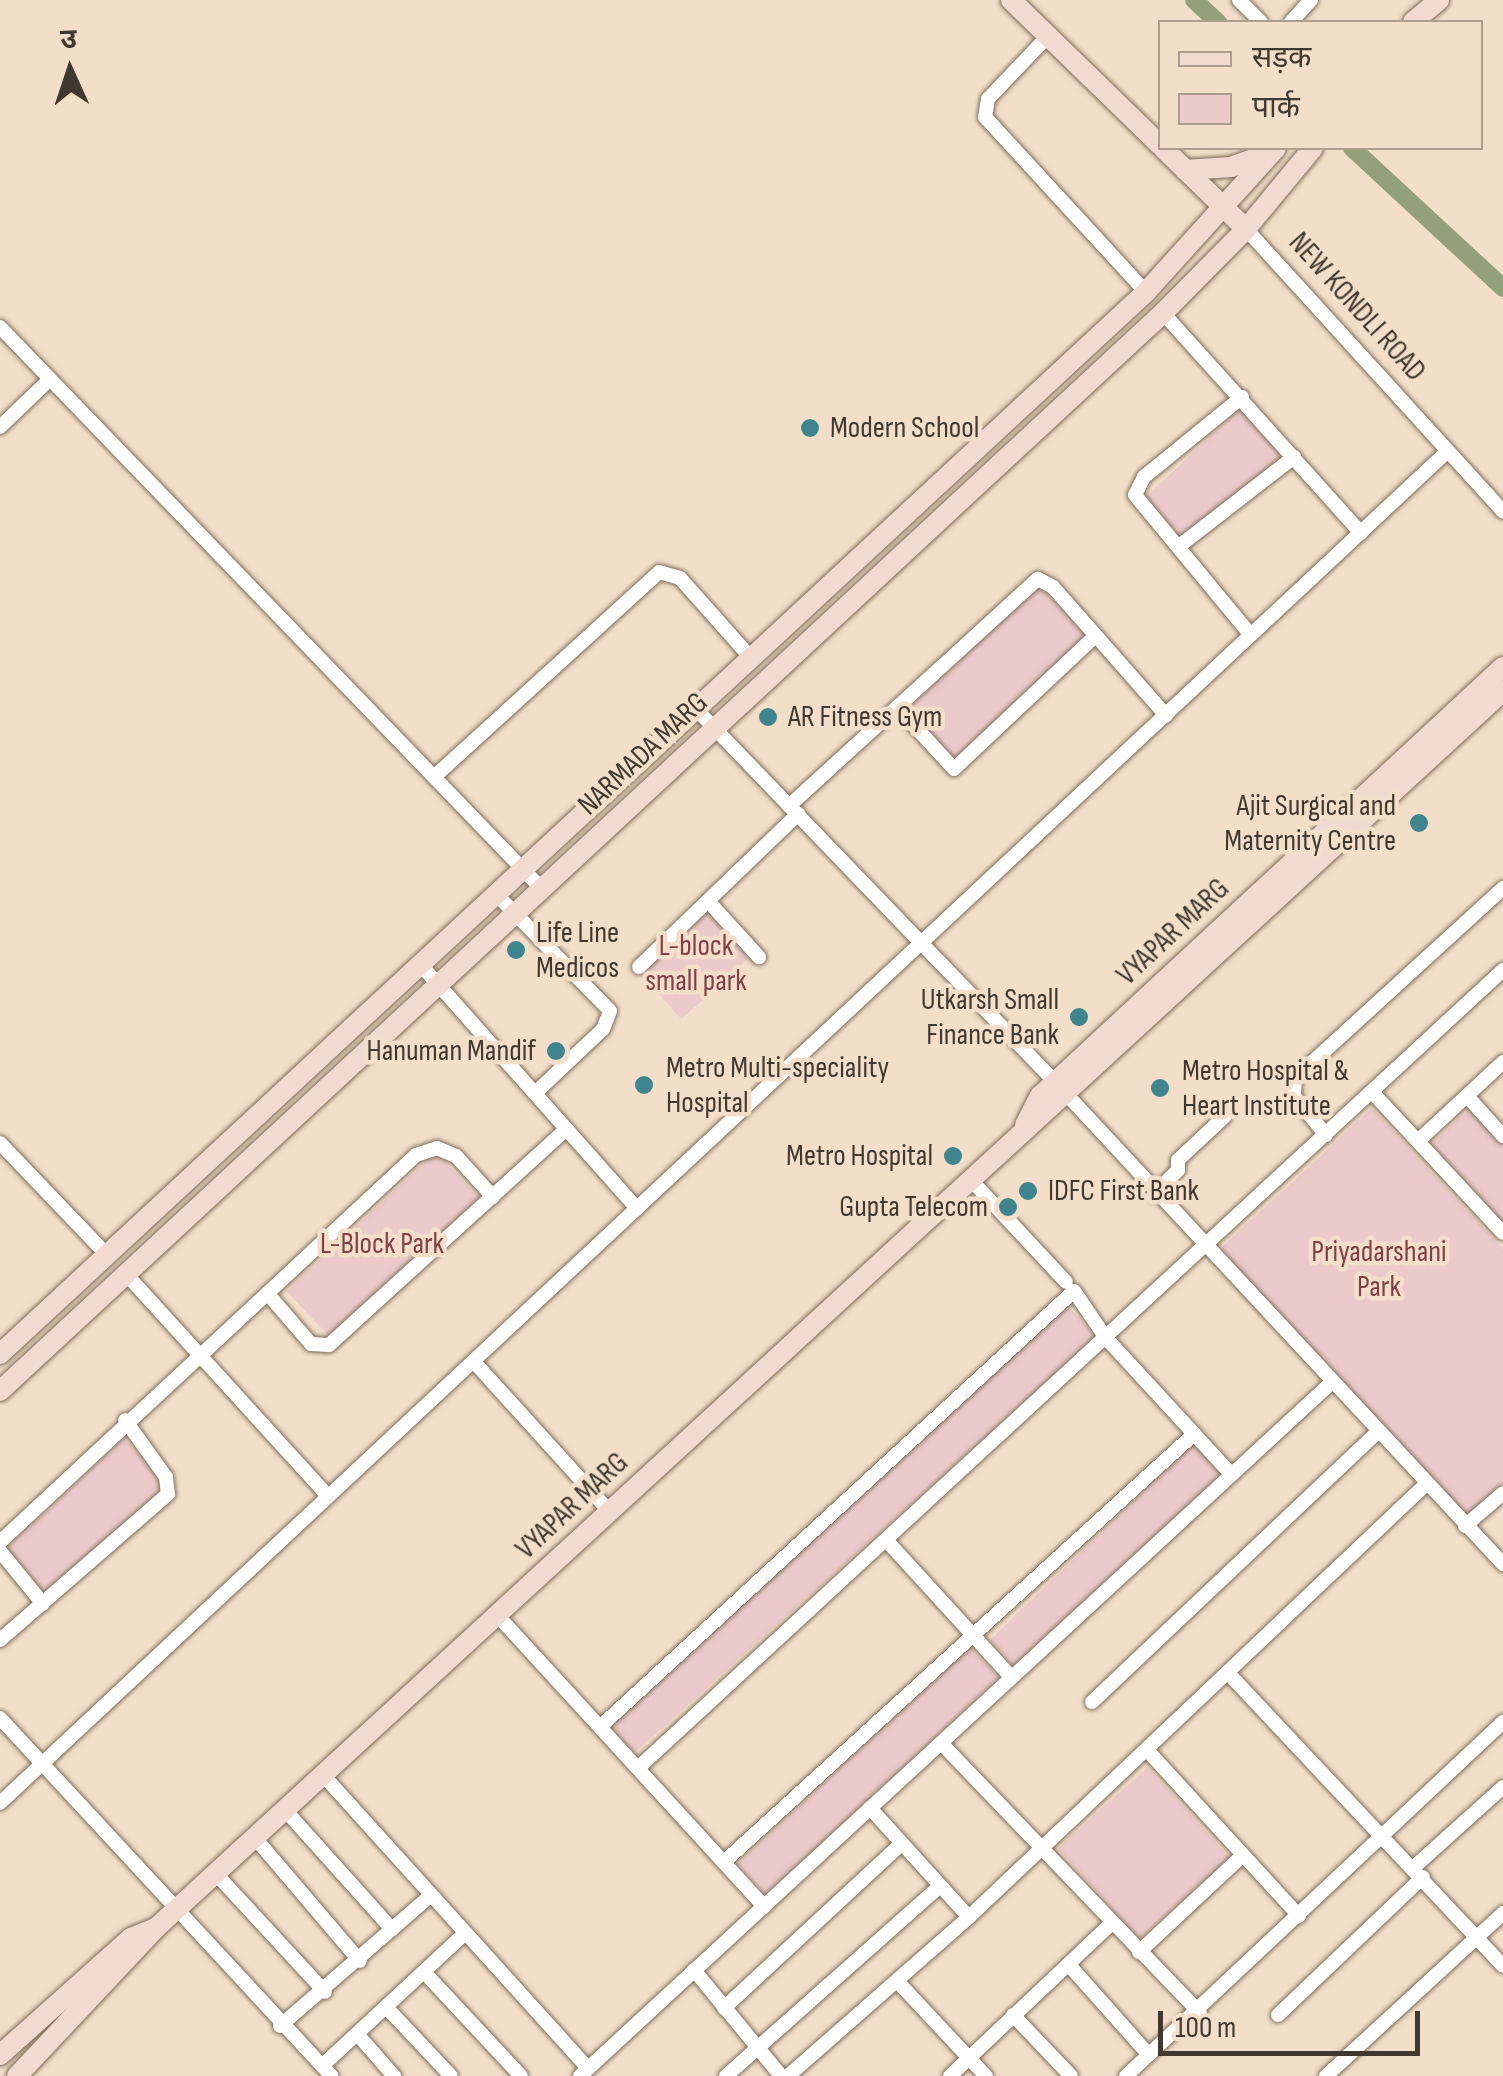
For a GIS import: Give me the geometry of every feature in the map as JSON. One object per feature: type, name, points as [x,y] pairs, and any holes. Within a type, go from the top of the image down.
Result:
[{"type":"street","name":"NEW KONDLI ROAD","points":[[1011,0],[1158,142]]},
{"type":"street","points":[[1239,0],[1259,20]]},
{"type":"street","points":[[1292,20],[1312,0]]},
{"type":"street","points":[[1415,20],[1439,0]]},
{"type":"street","points":[[1048,36],[988,99],[985,118],[1146,292]]},
{"type":"street","name":"NEW KONDLI ROAD","points":[[1166,150],[1246,229],[1503,511]]},
{"type":"street","points":[[1186,170],[1230,168],[1273,150]]},
{"type":"street","name":"NARMADA MARG","points":[[0,1354],[1146,292],[1274,150]]},
{"type":"street","name":"NARMADA MARG","points":[[0,1390],[1163,313],[1246,229],[1311,150]]},
{"type":"street","points":[[1163,313],[1361,533]]},
{"type":"street","points":[[0,327],[542,889]]},
{"type":"street","points":[[0,427],[50,379]]},
{"type":"street","points":[[1242,397],[1138,485],[1140,504],[1250,634]]},
{"type":"street","points":[[0,1803],[1448,451]]},
{"type":"street","points":[[1178,547],[1294,457]]},
{"type":"street","points":[[434,777],[659,572],[680,578],[750,658]]},
{"type":"street","points":[[639,967],[897,707],[1028,583],[1046,580],[1166,715]]},
{"type":"street","points":[[897,707],[954,769],[1094,637]]},
{"type":"street","name":"VYAPAR MARG","points":[[1062,1090],[1503,666]]},
{"type":"street","name":"VYAPAR MARG","points":[[17,2076],[156,1928],[972,1180],[1025,1125],[1033,1105],[1062,1090],[1502,693]]},
{"type":"street","points":[[696,709],[1062,1090],[1424,1486],[1503,1564]]},
{"type":"street","points":[[1326,1135],[1294,1096],[1295,1078],[1503,888]]},
{"type":"street","points":[[496,894],[610,1011],[603,1029],[535,1093]]},
{"type":"street","points":[[708,901],[759,957]]},
{"type":"street","points":[[420,964],[637,1208]]},
{"type":"street","points":[[638,1768],[1206,1250],[1503,970]]},
{"type":"street","points":[[1418,1141],[1503,1062]]},
{"type":"street","points":[[1372,1092],[1503,1233]]},
{"type":"street","points":[[1466,1096],[1503,1136]]},
{"type":"street","points":[[1154,1194],[1178,1170],[1178,1160],[1225,1116]]},
{"type":"street","points":[[268,1294],[311,1344],[329,1345],[565,1130]]},
{"type":"street","points":[[0,1142],[108,1255]]},
{"type":"street","points":[[0,1542],[124,1420],[202,1357],[427,1149],[456,1156],[493,1197]]},
{"type":"street","points":[[972,1180],[1066,1282]]},
{"type":"street","points":[[126,1274],[328,1496]]},
{"type":"street","points":[[600,1728],[1074,1291],[1106,1338],[1231,1474]]},
{"type":"street","points":[[474,1363],[610,1512]]},
{"type":"street","points":[[324,1776],[584,2072],[1331,1382]]},
{"type":"street","points":[[0,1640],[168,1494],[166,1477],[124,1420]]},
{"type":"street","points":[[1092,1702],[1376,1433]]},
{"type":"street","points":[[724,1862],[1194,1434]]},
{"type":"street","points":[[694,1970],[784,2076],[969,1918],[1424,1486]]},
{"type":"street","points":[[1464,1526],[1503,1492]]},
{"type":"street","points":[[886,1540],[1011,1677]]},
{"type":"street","points":[[0,1551],[43,1604]]},
{"type":"street","points":[[498,1616],[764,1906]]},
{"type":"street","points":[[1230,1674],[1503,1966]]},
{"type":"street","points":[[0,1718],[173,1913],[326,2071],[465,1932]]},
{"type":"street","points":[[1126,2076],[1200,2012],[1503,1722]]},
{"type":"street","points":[[940,1742],[1200,2012]]},
{"type":"street","points":[[1147,1750],[1299,1916]]},
{"type":"street","points":[[1278,2015],[1503,1787]]},
{"type":"street","points":[[870,1808],[969,1918]]},
{"type":"street","points":[[286,1811],[392,1929]]},
{"type":"street","points":[[256,1839],[360,1961]]},
{"type":"street","points":[[724,2008],[901,1844]]},
{"type":"street","points":[[1139,1952],[1242,1856]]},
{"type":"street","points":[[217,1875],[326,1992]]},
{"type":"street","points":[[726,2076],[939,1886]]},
{"type":"street","points":[[280,2026],[326,1992],[431,1895]]},
{"type":"street","points":[[1326,2076],[1503,1913]]},
{"type":"street","points":[[950,2076],[1113,1922]]},
{"type":"street","name":"VYAPAR MARG","points":[[0,2055],[132,1938],[156,1928]]},
{"type":"street","points":[[1069,1965],[1149,2055]]},
{"type":"street","points":[[424,1972],[521,2076]]},
{"type":"street","points":[[897,1981],[986,2076]]},
{"type":"street","points":[[387,2008],[451,2076]]},
{"type":"street","points":[[1013,2015],[1071,2076]]},
{"type":"street","points":[[358,2035],[394,2076]]},
{"type":"green space","points":[[1241,408],[1285,456],[1189,546],[1144,498]]},
{"type":"green space","points":[[1040,586],[1087,636],[955,760],[908,709]]},
{"type":"green space","name":"L-block small park","points":[[712,908],[753,954],[681,1019],[640,973]]},
{"type":"green space","points":[[1472,1106],[1503,1140],[1503,1225],[1429,1146]]},
{"type":"green space","name":"Priyadarshani Park","points":[[1372,1108],[1503,1249],[1503,1484],[1464,1517],[1219,1250]]},
{"type":"green space","name":"L-Block Park","points":[[436,1152],[479,1198],[330,1337],[287,1291]]},
{"type":"green space","points":[[1068,1306],[1096,1337],[635,1753],[607,1722]]},
{"type":"green space","points":[[124,1439],[166,1484],[47,1596],[5,1550]]},
{"type":"green space","points":[[1194,1443],[1223,1473],[1019,1670],[990,1640]]},
{"type":"green space","points":[[970,1647],[999,1678],[766,1895],[737,1864]]},
{"type":"green space","points":[[1148,1767],[1230,1858],[1140,1939],[1058,1848]]},
{"type":"waterway","points":[[1194,0],[1216,20]]},
{"type":"waterway","points":[[1354,150],[1503,288]]},
{"type":"place","name":"Modern School","points":[[810,428]]},
{"type":"place","name":"AR Fitness Gym","points":[[768,717]]},
{"type":"place","name":"Ajit Surgical and Maternity Centre","points":[[1419,823]]},
{"type":"place","name":"Life Line Medicos","points":[[516,950]]},
{"type":"place","name":"Utkarsh Small Finance Bank","points":[[1079,1017]]},
{"type":"place","name":"Hanuman Mandif","points":[[556,1051]]},
{"type":"place","name":"Metro Multi-speciality Hospital","points":[[644,1085]]},
{"type":"place","name":"Metro Hospital & Heart Institute","points":[[1160,1088]]},
{"type":"place","name":"Metro Hospital","points":[[953,1156]]},
{"type":"place","name":"IDFC First Bank","points":[[1028,1191]]},
{"type":"place","name":"Gupta Telecom","points":[[1008,1207]]}]
